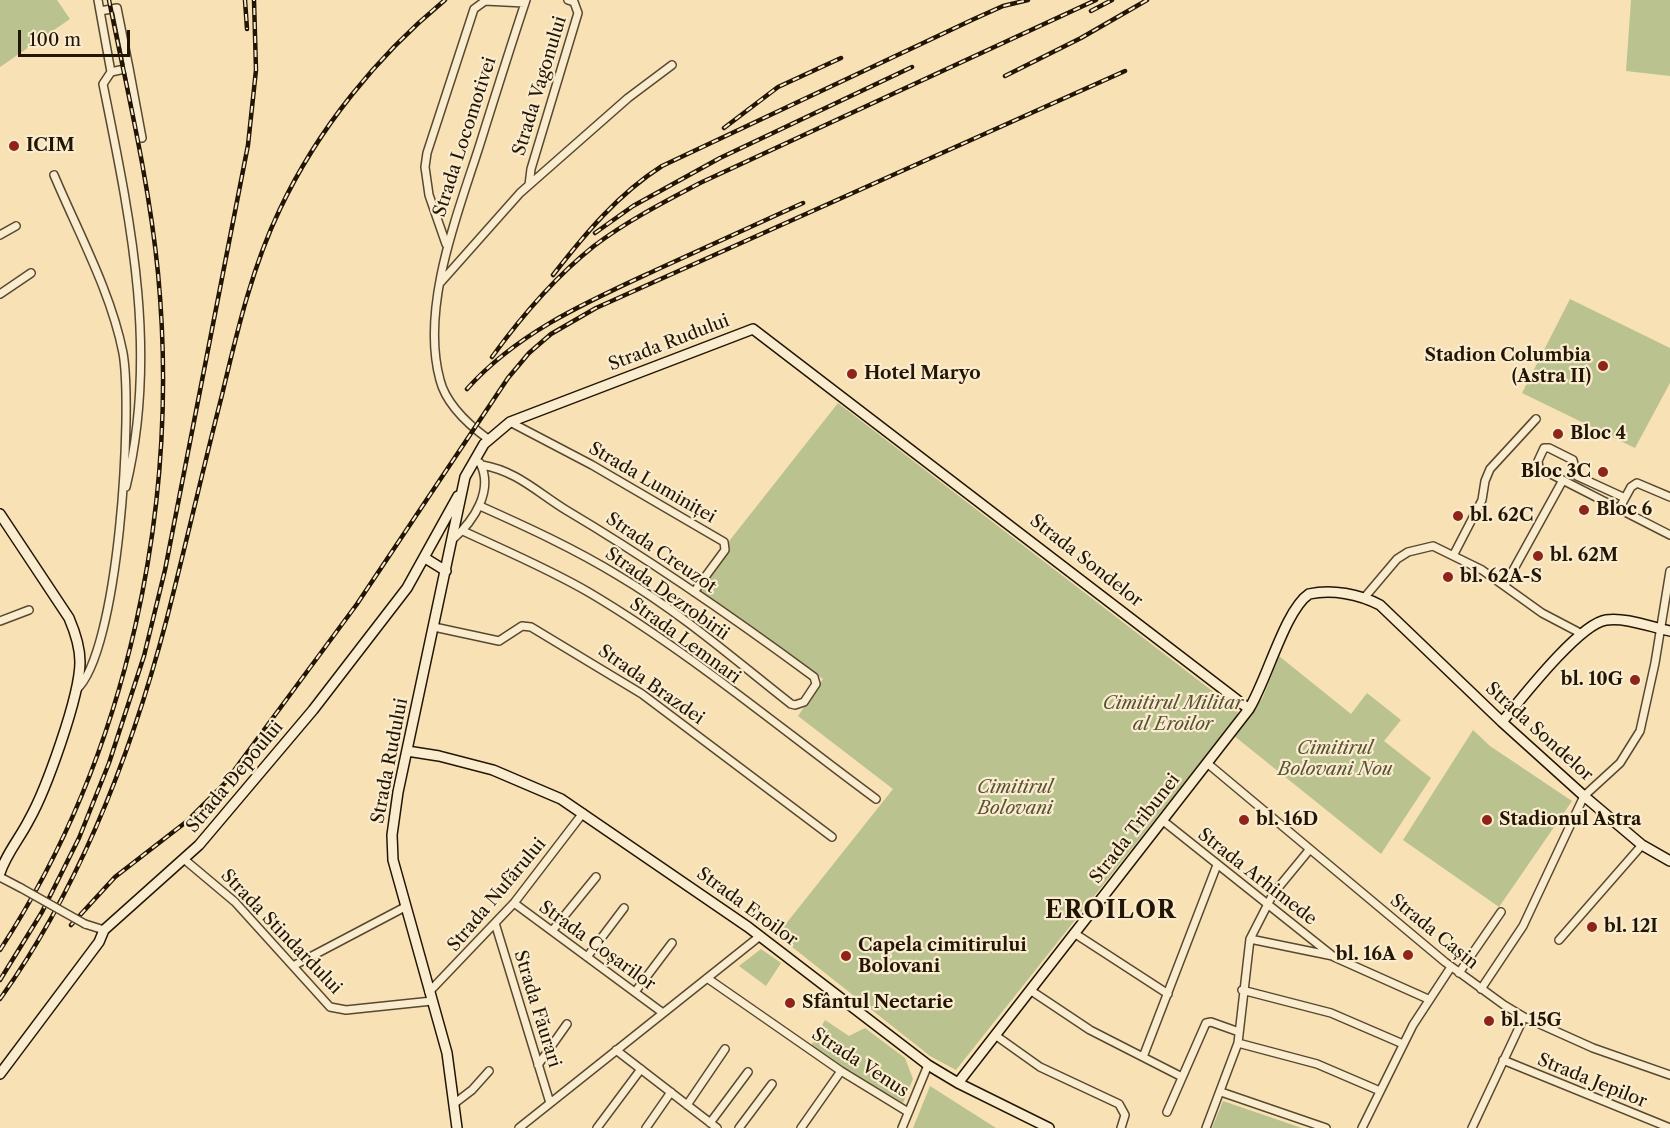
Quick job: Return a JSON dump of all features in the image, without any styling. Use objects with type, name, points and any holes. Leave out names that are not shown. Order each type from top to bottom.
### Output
[{"type":"street","points":[[98,0],[110,73],[103,84],[128,207],[141,315],[142,377],[135,451],[120,510]]},
{"type":"street","name":"Strada Vagonului","points":[[529,185],[531,169],[578,12],[574,2],[568,0]]},
{"type":"street","points":[[446,245],[427,181],[425,167],[430,139],[476,5],[490,1],[526,1]]},
{"type":"street","name":"Strada Locomotivei","points":[[488,439],[451,403],[439,379],[436,338],[440,283],[446,245],[526,1]]},
{"type":"street","points":[[100,11],[117,8],[142,138]]},
{"type":"street","name":"Strada Vagonului","points":[[440,283],[485,229],[529,185],[628,98],[672,65]]},
{"type":"street","points":[[110,73],[129,68]]},
{"type":"street","points":[[54,175],[112,311],[123,352],[128,397],[120,510],[112,578],[98,654],[91,672],[75,691]]},
{"type":"street","points":[[0,235],[16,226]]},
{"type":"street","points":[[0,294],[31,273]]},
{"type":"street","name":"Strada Rudului","points":[[457,1128],[447,1053],[394,869],[392,844],[394,813],[465,477],[479,461],[488,439],[510,422],[753,329]]},
{"type":"street","name":"Strada Sondelor","points":[[753,329],[1249,709],[1263,684],[1301,599],[1317,592],[1364,598],[1380,605],[1401,623],[1502,722],[1584,796],[1642,845],[1670,861]]},
{"type":"street","points":[[1454,554],[1482,500],[1485,481],[1490,469],[1536,419]]},
{"type":"street","name":"Strada Luminiței","points":[[510,422],[592,465],[724,542],[725,550],[694,592]]},
{"type":"street","points":[[1625,498],[1577,476],[1573,460],[1549,448],[1544,448],[1538,461],[1539,468],[1670,535]]},
{"type":"street","points":[[453,539],[463,531],[480,506],[484,487],[479,461]]},
{"type":"street","name":"Strada Creuzot","points":[[479,461],[532,484],[555,503],[631,548],[816,680]]},
{"type":"street","points":[[1505,585],[1565,482],[1574,471]]},
{"type":"street","name":"Strada Depoului","points":[[0,1074],[99,942],[104,930],[185,860],[239,801],[321,701],[383,621],[425,558],[465,477]]},
{"type":"street","points":[[1619,509],[1630,487],[1637,483],[1670,497]]},
{"type":"street","name":"Strada Dezrobirii","points":[[480,506],[539,533],[620,576],[688,624],[791,704],[804,702],[816,684],[816,680]]},
{"type":"street","points":[[0,514],[69,618],[76,636],[80,661],[75,691],[37,806],[0,873]]},
{"type":"street","name":"Strada Lemnari","points":[[463,531],[554,573],[607,603],[668,645],[876,799]]},
{"type":"street","points":[[1364,598],[1397,559],[1408,552],[1433,546],[1454,554],[1505,585],[1542,613],[1582,634]]},
{"type":"street","points":[[425,558],[446,572]]},
{"type":"street","points":[[1481,989],[1523,926],[1584,796],[1620,763],[1640,731],[1665,630],[1670,571]]},
{"type":"street","points":[[0,621],[29,610]]},
{"type":"street","points":[[1502,722],[1582,634],[1606,620],[1665,630]]},
{"type":"street","name":"Strada Brazdei","points":[[435,627],[502,641],[522,626],[531,627],[642,694],[832,837]]},
{"type":"street","name":"Strada Tribunei","points":[[958,1083],[1249,709]]},
{"type":"street","name":"Strada Eroilor","points":[[407,751],[439,756],[511,776],[541,789],[583,813],[760,936],[928,1065],[958,1083],[1050,1128]]},
{"type":"street","name":"Strada Cașin","points":[[1207,763],[1451,967],[1481,989],[1524,1017],[1604,1053],[1670,1075]]},
{"type":"street","name":"Strada Nufărului","points":[[431,997],[514,903],[583,813]]},
{"type":"street","name":"Strada Arhimede","points":[[1162,820],[1334,957]]},
{"type":"street","points":[[1559,940],[1642,845]]},
{"type":"street","points":[[1206,1128],[1238,1043],[1242,990],[1250,939],[1266,905],[1310,849]]},
{"type":"street","name":"Strada Stindardului","points":[[185,860],[235,902],[322,1000],[337,1009],[431,997]]},
{"type":"street","points":[[1143,1057],[1217,865]]},
{"type":"street","points":[[0,877],[85,924],[104,930]]},
{"type":"street","points":[[552,931],[596,877]]},
{"type":"street","name":"Strada Coșarilor","points":[[514,903],[663,1013]]},
{"type":"street","points":[[293,966],[405,907]]},
{"type":"street","points":[[587,957],[624,908]]},
{"type":"street","points":[[1459,973],[1501,912]]},
{"type":"street","name":"Strada Făurari","points":[[495,923],[550,1103]]},
{"type":"street","points":[[1074,933],[1168,994]]},
{"type":"street","points":[[524,1126],[760,936]]},
{"type":"street","name":"Strada Arhimede","points":[[1250,939],[1334,957],[1428,999]]},
{"type":"street","points":[[635,992],[672,943]]},
{"type":"street","points":[[1362,1128],[1403,1044],[1428,999],[1451,967]]},
{"type":"street","name":"Strada Venus","points":[[707,978],[841,1071],[908,1112]]},
{"type":"street","points":[[1030,990],[1090,1030],[1182,1077]]},
{"type":"street","points":[[1242,990],[1331,1013],[1403,1044]]},
{"type":"street","points":[[1472,1128],[1524,1017]]},
{"type":"street","points":[[1167,1112],[1206,1023],[1211,1022],[1239,1032]]},
{"type":"street","points":[[538,1065],[567,1024]]},
{"type":"street","points":[[995,1035],[1040,1067],[1119,1104],[1125,1115],[1121,1128]]},
{"type":"street","points":[[1238,1043],[1309,1061],[1380,1091]]},
{"type":"street","points":[[687,1105],[725,1049]]},
{"type":"street","points":[[616,1050],[713,1126],[748,1072]]},
{"type":"street","name":"Strada Jepilor","points":[[1503,1060],[1670,1128]]},
{"type":"street","points":[[902,1128],[928,1065]]},
{"type":"street","points":[[597,1128],[641,1069]]},
{"type":"street","points":[[455,1103],[472,1090],[489,1071]]},
{"type":"street","points":[[801,1128],[841,1071]]},
{"type":"street","points":[[739,1128],[772,1084]]},
{"type":"street","points":[[646,1128],[671,1092]]},
{"type":"street","points":[[1221,1092],[1326,1128]]},
{"type":"green space","points":[[0,0],[57,0],[70,19],[0,67]]},
{"type":"green space","points":[[1631,0],[1670,0],[1670,76],[1626,71]]},
{"type":"green space","name":"Stadion Columbia (Astra II)","points":[[1570,299],[1670,348],[1670,383],[1635,448],[1522,393]]},
{"type":"green space","name":"Cimitirul Bolovani","points":[[838,403],[1237,710],[1238,715],[956,1070],[930,1056],[777,935],[893,789],[798,716],[823,679],[698,591],[730,540]]},
{"type":"green space","name":"Cimitirul Bolovani Nou","points":[[1279,656],[1351,714],[1367,693],[1401,720],[1384,741],[1431,778],[1381,854],[1233,735],[1263,697]]},
{"type":"green space","name":"Stadionul Astra","points":[[1473,730],[1490,746],[1572,801],[1499,907],[1403,840]]},
{"type":"green space","points":[[761,949],[781,963],[766,986],[739,966]]},
{"type":"green space","points":[[825,1020],[849,1036],[865,1028],[905,1058],[913,1079],[903,1103],[810,1048]]},
{"type":"green space","points":[[930,1086],[996,1128],[913,1128]]},
{"type":"green space","points":[[1223,1101],[1302,1128],[1212,1128]]},
{"type":"railway","points":[[0,950],[45,874],[82,794],[112,710],[136,625],[152,537],[161,449],[163,361],[158,273],[143,170],[109,0]]},
{"type":"railway","points":[[245,0],[247,29]]},
{"type":"railway","points":[[0,980],[42,912],[79,838],[109,763],[144,656],[165,570],[248,145],[256,70],[254,0]]},
{"type":"railway","points":[[0,999],[29,956],[79,864],[101,816],[138,718],[174,590],[240,324],[253,277],[270,231],[295,179],[331,122],[396,45],[445,0]]},
{"type":"railway","points":[[553,275],[590,230],[617,202],[662,166],[974,19],[1003,6],[1028,0]]},
{"type":"railway","points":[[492,357],[552,284],[594,246],[633,220],[700,183],[1096,0]]},
{"type":"railway","points":[[1091,11],[1112,0]]},
{"type":"railway","points":[[1005,76],[1081,38],[1147,0]]},
{"type":"railway","points":[[724,128],[778,87],[841,58]]},
{"type":"railway","points":[[595,233],[633,206],[720,158],[912,67]]},
{"type":"railway","points":[[71,925],[115,877],[186,822],[224,784],[357,604],[508,378],[529,353],[551,334],[596,308],[1125,71]]},
{"type":"railway","points":[[467,389],[508,351],[555,320],[630,282],[803,203]]},
{"type":"place","name":"ICIM","points":[[14,146]]},
{"type":"place","name":"Stadion Columbia (Astra II)","points":[[1603,366]]},
{"type":"place","name":"Hotel Maryo","points":[[852,374]]},
{"type":"place","name":"Bloc 4","points":[[1558,434]]},
{"type":"place","name":"Bloc 3C","points":[[1603,472]]},
{"type":"place","name":"Bloc 6","points":[[1584,510]]},
{"type":"place","name":"bl. 62C","points":[[1458,516]]},
{"type":"place","name":"bl. 62M","points":[[1538,556]]},
{"type":"place","name":"bl. 62A-S","points":[[1448,577]]},
{"type":"place","name":"bl. 10G","points":[[1635,680]]},
{"type":"place","name":"bl. 16D","points":[[1244,820]]},
{"type":"place","name":"Stadionul Astra","points":[[1487,820]]},
{"type":"place","name":"bl. 12I","points":[[1592,927]]},
{"type":"place","name":"bl. 16A","points":[[1408,955]]},
{"type":"place","name":"Capela cimitirului Bolovani","points":[[846,956]]},
{"type":"place","name":"Sfântul Nectarie","points":[[790,1003]]},
{"type":"place","name":"bl. 15G","points":[[1489,1021]]},
{"type":"district","name":"EROILOR","points":[[1111,911]]},
{"type":"park label","name":"Cimitirul Militar al Eroilor","points":[[1173,714]]}]
